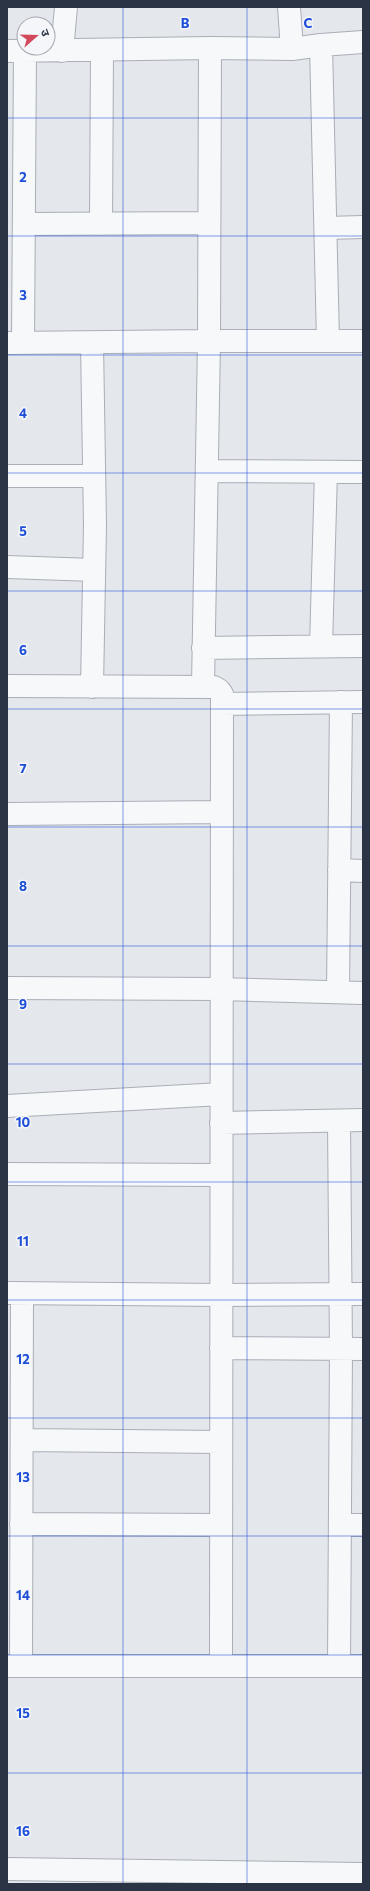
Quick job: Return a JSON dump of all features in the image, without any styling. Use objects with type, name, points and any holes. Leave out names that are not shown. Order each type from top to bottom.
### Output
[{"type":"street","points":[[62,51],[66,7]]},
{"type":"street","points":[[289,7],[292,49]]},
{"type":"street","points":[[56,51],[210,48],[292,49],[363,42]]},
{"type":"street","points":[[321,45],[328,341]]},
{"type":"street","points":[[203,687],[209,341],[210,48]]},
{"type":"street","points":[[101,224],[102,50]]},
{"type":"street","points":[[16,56],[24,224],[15,343],[363,341]]},
{"type":"street","points":[[24,224],[209,223]]},
{"type":"street","points":[[326,228],[363,226]]},
{"type":"street","points":[[92,343],[94,476],[92,687]]},
{"type":"street","points":[[206,471],[363,472]]},
{"type":"street","points":[[321,646],[326,472]]},
{"type":"street","points":[[7,476],[94,476]]},
{"type":"street","points":[[7,567],[94,570]]},
{"type":"street","points":[[204,648],[363,646]]},
{"type":"street","points":[[7,686],[214,687],[222,694],[221,1666]]},
{"type":"street","points":[[338,992],[341,702]]},
{"type":"street","points":[[222,704],[363,702]]},
{"type":"street","points":[[7,814],[222,812]]},
{"type":"street","points":[[339,870],[363,870]]},
{"type":"street","points":[[7,988],[221,988],[363,993]]},
{"type":"street","points":[[7,1106],[221,1094]]},
{"type":"street","points":[[221,1123],[363,1120]]},
{"type":"street","points":[[339,1121],[341,1294],[339,1666]]},
{"type":"street","points":[[7,1174],[221,1175]]},
{"type":"street","points":[[363,1294],[221,1295],[15,1293],[22,1440],[21,1524],[14,1666],[363,1666]]},
{"type":"street","points":[[221,1348],[363,1349]]},
{"type":"street","points":[[22,1440],[221,1442]]},
{"type":"street","points":[[21,1524],[221,1525]]},
{"type":"street","points":[[340,1525],[363,1525]]},
{"type":"street","points":[[7,1869],[157,1878],[363,1874]]}]
